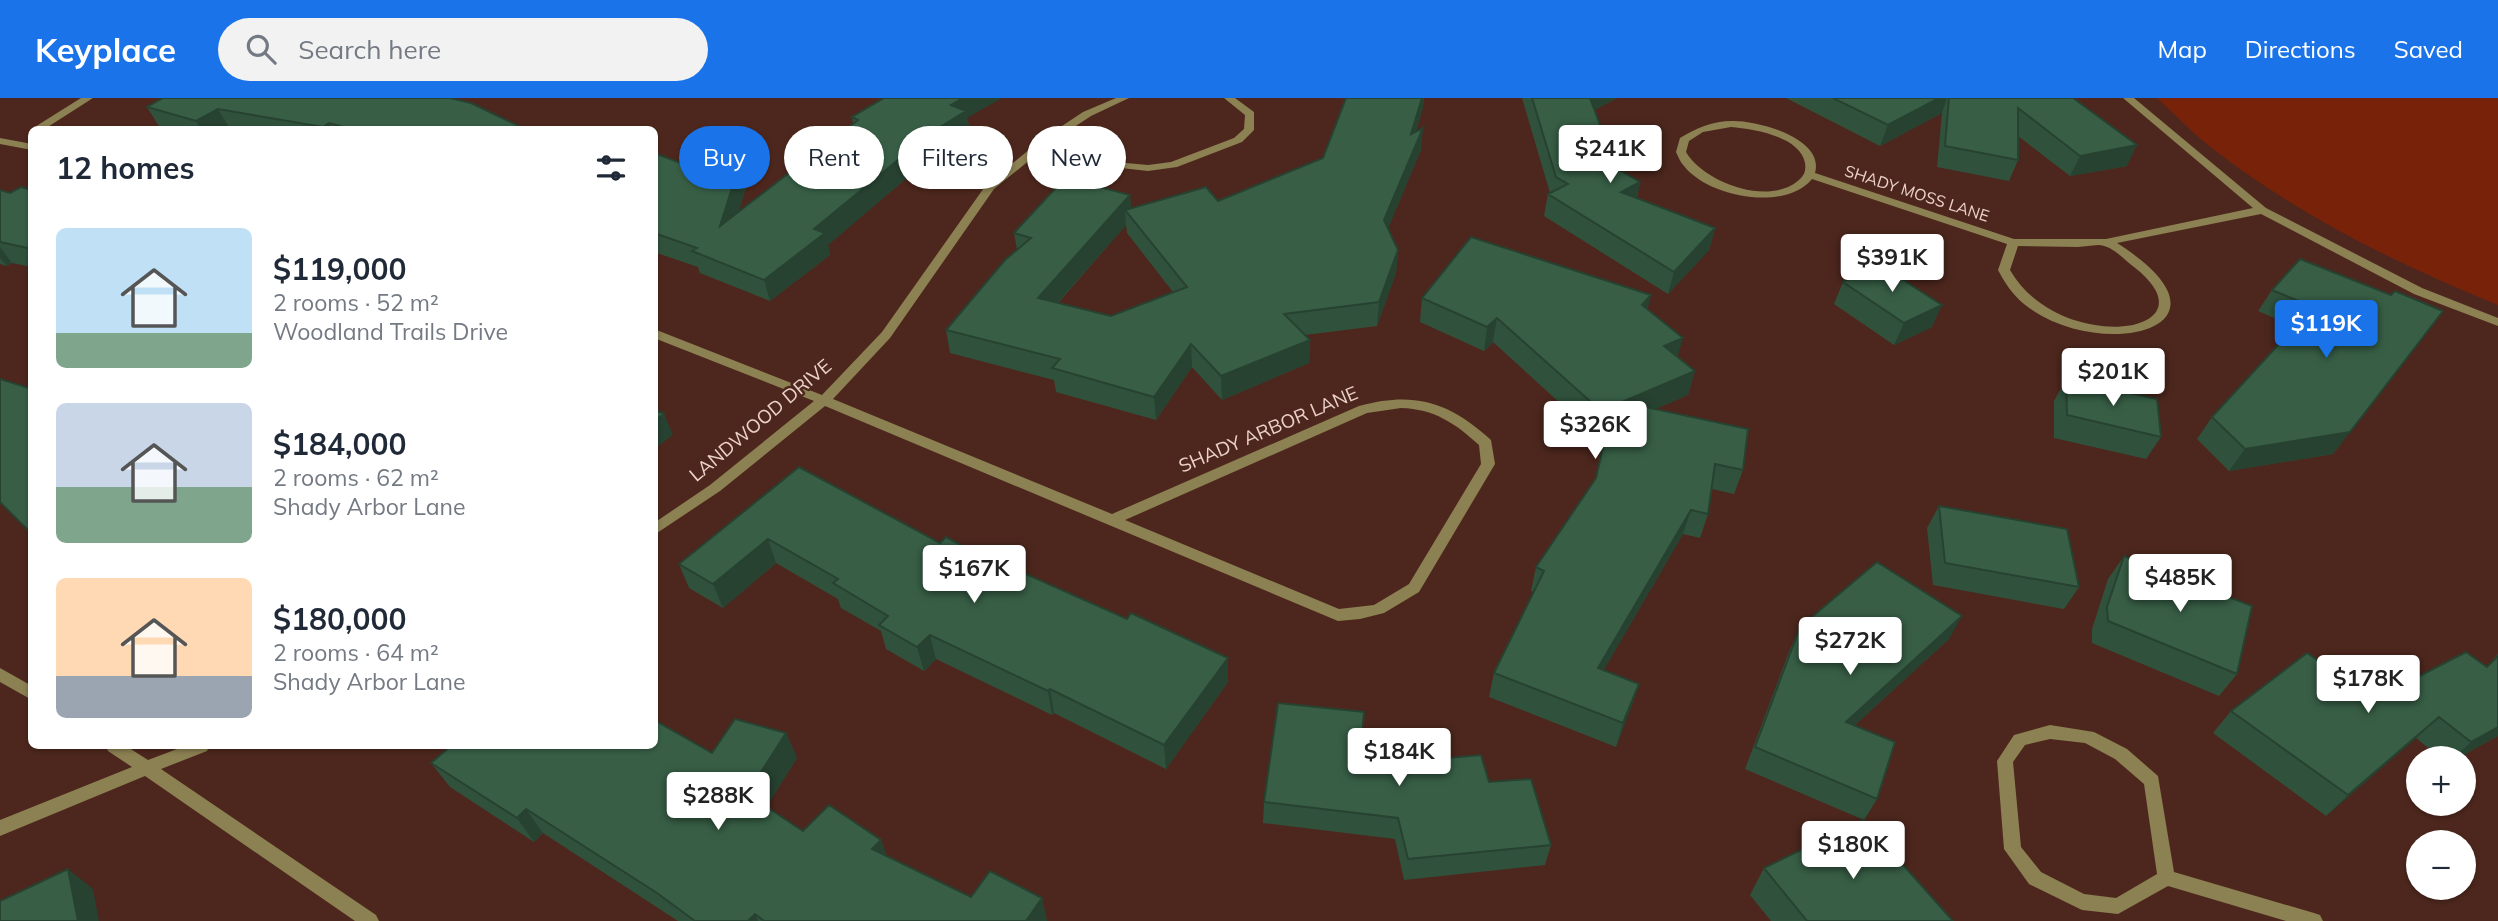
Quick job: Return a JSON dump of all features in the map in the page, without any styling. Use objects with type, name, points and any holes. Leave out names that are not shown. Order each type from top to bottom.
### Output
[{"type":"street","points":[[41,126],[88,98]]},
{"type":"street","name":"LANDWOOD DRIVE","points":[[1069,126],[1087,114],[1124,98]]},
{"type":"street","points":[[1126,166],[1148,168],[1173,165],[1238,140],[1249,131],[1250,114],[1229,98]]},
{"type":"street","points":[[2128,98],[2262,210],[2418,291],[2498,322]]},
{"type":"street","points":[[1731,124],[1753,127],[1792,141],[1805,152],[1812,163],[1811,175],[1804,184],[1790,191],[1749,194],[1708,182],[1683,161],[1680,150],[1684,140],[1695,131],[1731,124]]},
{"type":"street","points":[[12,143],[28,134]]},
{"type":"street","points":[[0,141],[28,146]]},
{"type":"street","name":"LANDWOOD DRIVE","points":[[658,527],[715,488],[825,399],[886,335],[990,187],[1027,157]]},
{"type":"street","name":"SHADY MOSS LANE","points":[[1811,175],[2013,242],[2107,242],[2262,210]]},
{"type":"street","points":[[2013,242],[2004,270],[2009,284],[2034,307],[2071,324],[2099,330],[2125,330],[2147,326],[2161,317],[2167,304],[2163,289],[2150,274],[2107,242]]},
{"type":"street","name":"SHADY ARBOR LANE","points":[[658,335],[825,399],[1111,520],[1338,615],[1364,615],[1396,602],[1414,589],[1488,464],[1486,443],[1454,416],[1430,405],[1400,401],[1351,414],[1111,520]]},
{"type":"street","points":[[0,674],[28,692]]},
{"type":"street","points":[[2166,878],[2152,781],[2121,754],[2088,737],[2050,732],[2020,740],[2005,761],[2013,849],[2035,878],[2082,902],[2118,906],[2166,878],[2314,921]]},
{"type":"street","points":[[119,749],[370,921]]},
{"type":"street","points":[[0,828],[193,749]]},
{"type":"shaded area","points":[[2157,98],[2498,98],[2498,305],[2388,256],[2283,198],[2209,146]]},
{"type":"building","points":[[163,98],[450,98],[471,103],[519,126],[340,126],[329,123],[317,126],[218,109],[196,121],[147,107]]},
{"type":"building","points":[[884,98],[963,98],[951,105],[966,111],[942,126],[898,126],[898,160],[884,171],[884,126],[850,126],[858,120],[852,117]]},
{"type":"building","points":[[1346,98],[1422,98],[1411,134],[1423,128],[1384,220],[1398,250],[1379,302],[1284,314],[1310,340],[1221,376],[1191,344],[1154,397],[1052,368],[1060,359],[946,330],[1005,260],[1031,238],[1014,233],[1055,189],[1107,189],[1130,195],[1038,298],[1111,316],[1187,287],[1125,210],[1206,187],[1218,201],[1323,158]]},
{"type":"building","points":[[1532,98],[1590,98],[1616,168],[1640,182],[1621,192],[1715,228],[1674,272],[1548,194],[1568,184],[1556,177]]},
{"type":"building","points":[[1833,98],[1939,98],[1888,125]]},
{"type":"building","points":[[1949,98],[2073,98],[2137,145],[2080,156],[2018,108],[2018,160],[1945,146]]},
{"type":"building","points":[[658,154],[679,162],[679,189],[732,189],[720,226],[784,177],[784,189],[863,189],[814,229],[825,233],[764,280],[692,251],[697,248],[658,234]]},
{"type":"building","points":[[21,187],[28,189],[28,248],[0,242],[0,190],[10,193]]},
{"type":"building","points":[[1471,237],[1651,295],[1642,305],[1683,338],[1664,346],[1695,371],[1622,402],[1748,429],[1743,470],[1715,464],[1708,514],[1691,510],[1598,668],[1639,684],[1623,723],[1494,673],[1544,571],[1536,567],[1596,478],[1612,406],[1601,411],[1497,318],[1487,327],[1422,298]]},
{"type":"building","points":[[2300,259],[2391,295],[2395,291],[2443,311],[2350,432],[2245,449],[2212,417],[2313,307],[2272,290]]},
{"type":"building","points":[[1880,265],[1942,305],[1904,323],[1843,282]]},
{"type":"building","points":[[0,379],[28,388],[28,530],[0,502]]},
{"type":"building","points":[[2066,379],[2157,399],[2161,437],[2067,415]]},
{"type":"building","points":[[799,467],[940,543],[946,537],[1008,570],[1010,567],[1127,619],[1131,613],[1228,658],[1164,745],[1050,689],[1048,691],[930,635],[917,647],[879,625],[888,616],[833,583],[838,579],[768,539],[713,584],[679,564]]},
{"type":"building","points":[[1939,506],[2067,529],[2079,587],[1945,563]]},
{"type":"building","points":[[2124,556],[2252,606],[2237,674],[2108,621],[2107,607]]},
{"type":"building","points":[[1877,562],[1962,616],[1846,722],[1895,742],[1877,799],[1755,747],[1800,627]]},
{"type":"building","points":[[2466,652],[2487,667],[2498,656],[2498,727],[2471,742],[2439,717],[2348,795],[2231,711],[2307,653],[2375,699]]},
{"type":"building","points":[[1278,703],[1364,712],[1359,766],[1481,755],[1489,782],[1531,779],[1551,845],[1408,859],[1398,818],[1264,802]]},
{"type":"building","points":[[735,719],[786,733],[747,794],[803,831],[829,805],[881,840],[872,849],[971,897],[990,871],[1042,898],[1026,921],[764,921],[755,914],[748,921],[695,921],[657,893],[526,809],[517,818],[431,763],[447,749],[658,749],[658,722],[712,753]]},
{"type":"building","points":[[1863,820],[1953,921],[1807,921],[1764,868]]},
{"type":"building","points":[[68,869],[78,921],[0,921],[0,901]]}]
